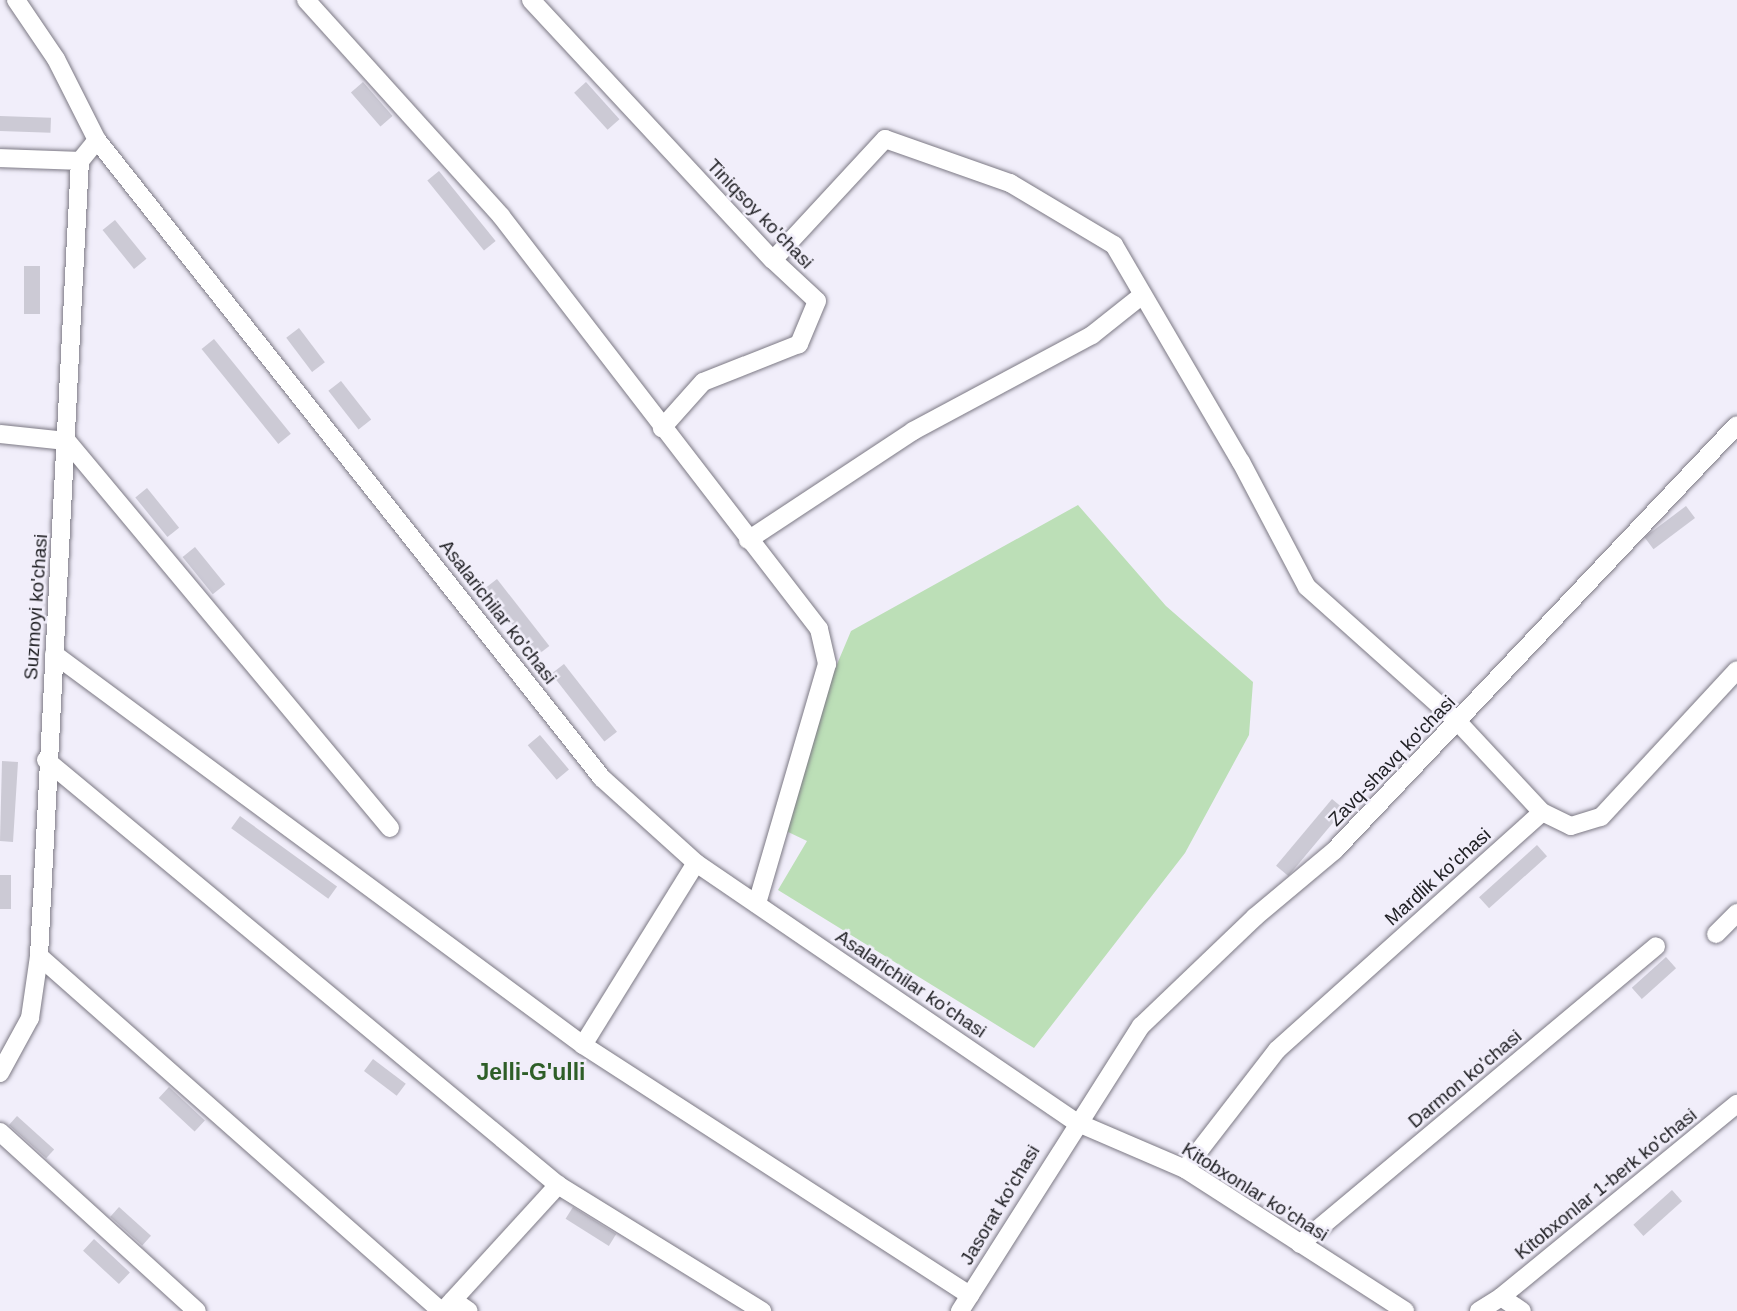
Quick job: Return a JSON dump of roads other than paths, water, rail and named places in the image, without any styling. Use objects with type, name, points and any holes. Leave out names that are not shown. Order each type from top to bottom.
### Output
[{"type":"street","name":"Asalarichilar ko'chasi","points":[[16,0],[56,60],[97,140],[602,778],[696,863],[1076,1122]]},
{"type":"street","points":[[306,0],[501,216],[819,629],[827,664],[757,904]]},
{"type":"street","name":"Tiniqsoy ko'chasi","points":[[531,0],[773,260],[817,301],[799,344],[702,382],[663,428]]},
{"type":"street","points":[[773,260],[885,139],[1010,183],[1114,245],[1141,296],[1241,462],[1307,587],[1458,722],[1542,812],[1571,826],[1601,817],[1737,670]]},
{"type":"street","points":[[0,158],[80,161],[97,140]]},
{"type":"street","name":"Suzmoyi ko'chasi","points":[[0,1073],[30,1018],[39,956],[46,761],[67,441],[80,161]]},
{"type":"street","points":[[748,540],[914,430],[1092,335],[1141,296]]},
{"type":"street","name":"Zavq-shavq ko'chasi","points":[[1076,1122],[1141,1026],[1255,917],[1334,851],[1737,425]]},
{"type":"street","points":[[0,434],[67,441],[390,828]]},
{"type":"street","points":[[54,654],[583,1045],[970,1295]]},
{"type":"street","points":[[46,761],[558,1185],[762,1311]]},
{"type":"street","name":"Mardlik ko'chasi","points":[[1185,1169],[1277,1050],[1542,812]]},
{"type":"street","points":[[583,1045],[696,863]]},
{"type":"street","points":[[1716,934],[1737,913]]},
{"type":"street","name":"Darmon ko'chasi","points":[[1300,1244],[1656,946]]},
{"type":"street","points":[[39,956],[445,1307],[469,1311]]},
{"type":"street","name":"Kitobxonlar 1-berk ko'chasi","points":[[1501,1297],[1737,1104]]},
{"type":"street","name":"Kitobxonlar ko'chasi","points":[[1076,1122],[1185,1169],[1405,1311]]},
{"type":"street","name":"Jasorat ko'chasi","points":[[960,1311],[1076,1122]]},
{"type":"street","points":[[0,1132],[197,1311]]},
{"type":"street","points":[[445,1307],[558,1185]]},
{"type":"street","points":[[1479,1311],[1501,1297],[1522,1311]]},
{"type":"district","name":"Jelli-G'ulli","points":[[531,1072]]}]
